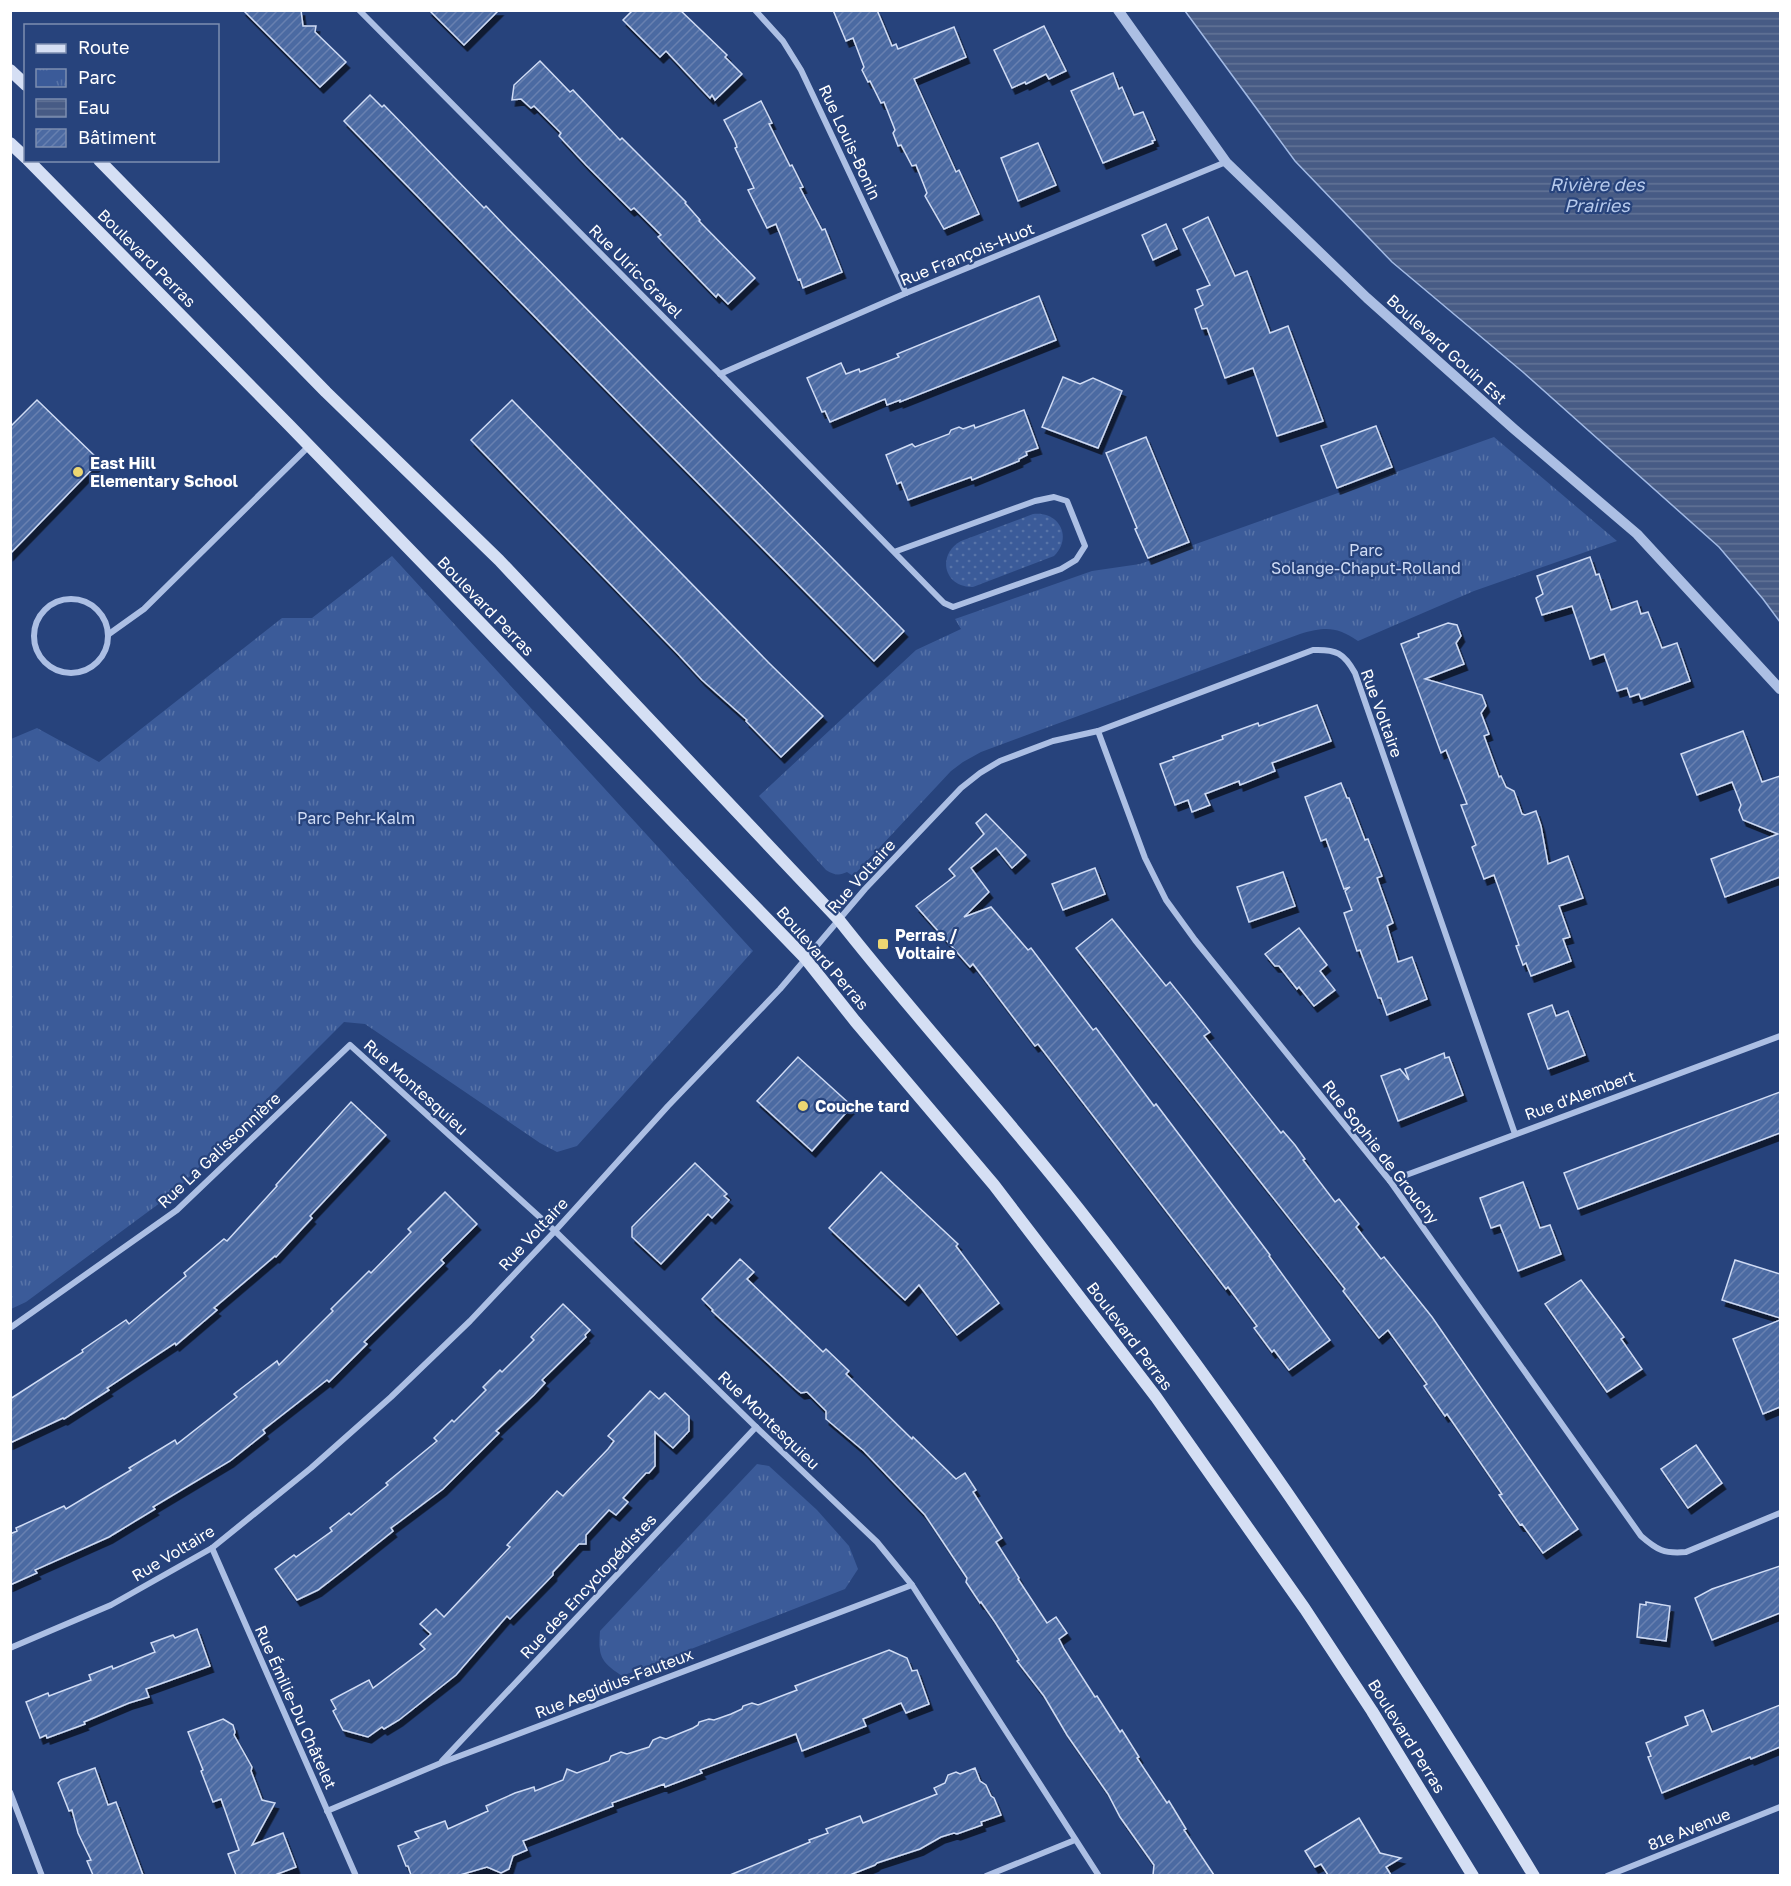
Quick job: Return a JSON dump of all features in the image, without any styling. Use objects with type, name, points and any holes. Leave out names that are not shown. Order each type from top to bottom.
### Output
[{"type":"main road","points":[[10,70],[24,84]]},
{"type":"main road","name":"Boulevard Perras","points":[[10,143],[24,156]]},
{"type":"main road","name":"Boulevard Perras","points":[[30,162],[290,426],[805,958],[855,1021],[994,1185],[1156,1397],[1285,1581],[1372,1711],[1473,1875]]},
{"type":"main road","name":"Boulevard Perras","points":[[101,162],[326,392],[499,560],[839,920],[1079,1209],[1273,1470],[1345,1575],[1534,1875]]},
{"type":"street","name":"Rue Ulric-Gravel","points":[[359,10],[944,603],[953,608],[1061,569],[1076,560],[1085,546],[1067,501],[1054,497],[1035,501],[894,552]]},
{"type":"street","name":"Rue Louis-Bonin","points":[[755,10],[783,41],[801,70],[906,293]]},
{"type":"street","name":"Boulevard Gouin Est","points":[[1118,10],[1226,162],[1367,298],[1637,534],[1780,689]]},
{"type":"street","name":"Rue François-Huot","points":[[720,374],[906,293],[1226,162]]},
{"type":"street","points":[[109,634],[100,611],[89,603],[77,599],[65,599],[53,603],[43,612],[36,622],[34,634],[35,646],[40,657],[59,672],[71,674],[83,672],[94,666],[108,646],[109,634],[144,609],[308,447]]},
{"type":"street","name":"Rue Voltaire","points":[[10,1648],[111,1605],[212,1548],[311,1468],[391,1397],[470,1321],[555,1231],[668,1106],[780,989],[866,889],[961,788],[980,773],[1000,760],[1053,741],[1098,731],[1313,650],[1326,649],[1339,653],[1349,661],[1355,674],[1515,1134]]},
{"type":"street","name":"Rue Sophie de Grouchy","points":[[1098,731],[1145,858],[1166,900],[1195,940],[1390,1181],[1641,1536],[1655,1548],[1670,1553],[1686,1552],[1780,1513]]},
{"type":"street","name":"Rue d'Alembert","points":[[1390,1181],[1780,1036]]},
{"type":"street","name":"Rue Montesquieu","points":[[350,1045],[555,1231],[877,1542],[912,1585],[1099,1875]]},
{"type":"street","name":"Rue La Galissonnière","points":[[10,1328],[177,1210],[350,1045]]},
{"type":"street","name":"Rue des Encyclopédistes","points":[[441,1763],[756,1427]]},
{"type":"street","name":"Rue Émilie-Du Châtelet","points":[[212,1548],[356,1875]]},
{"type":"street","name":"Rue Aegidius-Fauteux","points":[[327,1811],[441,1763],[912,1585]]},
{"type":"street","points":[[10,1791],[42,1875]]},
{"type":"street","name":"81e Avenue","points":[[1607,1875],[1780,1807]]},
{"type":"street","points":[[986,1875],[1075,1840]]},
{"type":"green space","name":"Parc Solange-Chaput-Rolland","points":[[1494,437],[1617,541],[1474,591],[1358,641],[1337,630],[1330,629],[1300,634],[981,752],[951,771],[853,876],[847,872],[836,874],[826,870],[759,796],[916,650],[961,629],[955,619],[1092,571],[1140,564]]},
{"type":"green space","points":[[1033,514],[1050,517],[1060,527],[1063,534],[1062,541],[1060,549],[1054,556],[973,587],[963,586],[950,577],[946,562],[953,547],[961,541]]},
{"type":"green space","name":"Parc Pehr-Kalm","points":[[392,556],[753,951],[577,1146],[557,1152],[540,1143],[365,1024],[344,1022],[172,1194],[26,1302],[11,1309],[11,739],[37,728],[99,762],[282,618],[312,618]]},
{"type":"green space","points":[[757,1464],[769,1466],[817,1510],[849,1546],[858,1569],[845,1589],[622,1676],[609,1667],[602,1658],[600,1631]]},
{"type":"water","name":"Rivière des Prairies","points":[[1185,11],[1780,11],[1780,622],[1719,547],[1524,373],[1392,262],[1295,161]]},
{"type":"building","points":[[243,10],[301,10],[303,26],[316,26],[315,32],[346,62],[320,87]]},
{"type":"building","points":[[429,10],[499,10],[464,45]]},
{"type":"building","points":[[633,10],[680,10],[727,55],[725,57],[742,74],[715,100],[712,95],[710,98],[666,51],[660,57],[623,20]]},
{"type":"building","points":[[833,10],[877,10],[892,46],[896,44],[898,49],[954,27],[966,57],[914,79],[956,172],[959,170],[979,214],[944,229],[925,196],[927,193],[916,165],[912,166],[901,145],[898,146],[893,133],[895,130],[884,102],[881,103],[862,70],[864,67],[853,38],[846,41]]},
{"type":"building","points":[[1044,26],[1066,71],[1049,79],[1046,74],[1012,88],[994,50]]},
{"type":"building","points":[[540,61],[570,92],[573,90],[620,140],[622,138],[686,202],[699,221],[755,278],[728,304],[718,294],[716,297],[658,237],[661,235],[634,208],[631,210],[586,165],[559,136],[561,133],[534,106],[531,108],[521,99],[512,100],[514,85]]},
{"type":"building","points":[[1113,73],[1134,115],[1143,112],[1155,140],[1152,141],[1153,143],[1103,163],[1071,91]]},
{"type":"building","points":[[370,95],[382,107],[384,105],[484,208],[486,206],[904,631],[874,661],[344,121]]},
{"type":"building","points":[[761,101],[772,123],[769,124],[803,187],[800,188],[822,230],[825,229],[842,272],[803,288],[776,224],[767,228],[748,190],[754,188],[724,120]]},
{"type":"building","points":[[1038,143],[1056,185],[1018,201],[1001,158]]},
{"type":"building","points":[[1208,217],[1235,276],[1247,271],[1270,333],[1288,326],[1323,421],[1277,436],[1253,368],[1225,378],[1207,328],[1202,329],[1195,309],[1203,305],[1197,290],[1210,285],[1183,229]]},
{"type":"building","points":[[1166,224],[1177,249],[1153,260],[1142,235]]},
{"type":"building","points":[[1039,296],[1056,340],[900,402],[900,400],[887,405],[885,399],[830,422],[825,411],[822,412],[807,378],[841,363],[846,374],[859,369],[860,372],[899,357],[897,354]]},
{"type":"building","points":[[1063,377],[1080,384],[1093,378],[1122,391],[1098,448],[1042,427]]},
{"type":"building","points":[[37,400],[100,461],[10,554],[10,427]]},
{"type":"building","points":[[512,400],[823,716],[781,757],[747,720],[702,680],[471,440]]},
{"type":"building","points":[[1024,410],[1038,448],[1026,452],[1027,455],[1019,461],[972,480],[971,477],[908,500],[901,482],[897,484],[886,455],[912,444],[915,447],[949,434],[951,430],[959,427],[963,429],[974,425],[975,428]]},
{"type":"building","points":[[1376,426],[1392,467],[1337,488],[1321,446]]},
{"type":"building","points":[[1146,437],[1189,542],[1148,558],[1106,453]]},
{"type":"building","points":[[1590,557],[1596,575],[1599,574],[1611,610],[1637,601],[1641,614],[1648,612],[1662,648],[1677,643],[1690,681],[1641,699],[1639,694],[1630,697],[1627,688],[1617,691],[1604,654],[1590,659],[1572,606],[1542,615],[1536,598],[1543,594],[1537,576]]},
{"type":"building","points":[[1448,623],[1457,625],[1461,636],[1456,643],[1464,664],[1425,679],[1482,695],[1486,706],[1481,713],[1489,734],[1484,736],[1499,777],[1501,776],[1506,787],[1514,791],[1522,814],[1536,811],[1548,864],[1568,856],[1583,898],[1559,906],[1570,937],[1563,939],[1571,961],[1531,976],[1526,963],[1523,965],[1516,946],[1519,945],[1494,875],[1484,879],[1472,847],[1476,845],[1461,805],[1467,804],[1446,750],[1441,753],[1401,644],[1419,637],[1418,634]]},
{"type":"building","points":[[1317,705],[1331,741],[1272,763],[1275,771],[1240,785],[1239,781],[1205,794],[1210,805],[1192,812],[1188,800],[1175,805],[1160,764],[1223,739],[1222,736],[1258,723],[1259,726]]},
{"type":"building","points":[[1743,731],[1762,782],[1780,776],[1780,877],[1725,897],[1711,859],[1778,834],[1743,820],[1739,810],[1741,805],[1732,782],[1697,795],[1681,754]]},
{"type":"building","points":[[1341,783],[1365,840],[1368,839],[1382,876],[1377,878],[1393,923],[1387,926],[1398,962],[1412,957],[1427,999],[1387,1015],[1360,950],[1357,951],[1344,913],[1352,910],[1345,891],[1350,887],[1344,889],[1326,839],[1321,841],[1305,797]]},
{"type":"building","points":[[986,814],[1026,855],[1012,868],[996,848],[971,868],[989,892],[964,917],[991,907],[1028,950],[1031,948],[1093,1030],[1096,1028],[1154,1106],[1156,1104],[1270,1255],[1330,1340],[1289,1370],[1274,1350],[1272,1352],[1254,1328],[1257,1326],[1228,1287],[1226,1289],[1038,1044],[1035,1046],[973,964],[970,967],[916,906],[955,876],[949,869],[984,834],[976,823]]},
{"type":"building","points":[[1095,868],[1105,894],[1063,910],[1052,884]]},
{"type":"building","points":[[1283,872],[1295,906],[1249,922],[1237,887]]},
{"type":"building","points":[[1112,919],[1166,986],[1170,982],[1210,1032],[1204,1036],[1281,1133],[1283,1131],[1295,1145],[1305,1159],[1303,1160],[1335,1202],[1339,1199],[1359,1224],[1356,1227],[1381,1259],[1384,1257],[1432,1317],[1578,1529],[1543,1553],[1499,1495],[1502,1494],[1447,1414],[1445,1416],[1424,1386],[1427,1384],[1388,1330],[1379,1338],[1343,1291],[1345,1289],[1076,948]]},
{"type":"building","points":[[1299,928],[1327,965],[1320,971],[1335,990],[1314,1006],[1299,987],[1297,989],[1279,966],[1275,966],[1265,954]]},
{"type":"building","points":[[1552,1005],[1556,1016],[1568,1011],[1585,1055],[1548,1069],[1528,1014]]},
{"type":"building","points":[[1444,1053],[1445,1058],[1449,1057],[1463,1095],[1398,1121],[1381,1076],[1400,1069],[1409,1080],[1405,1069]]},
{"type":"building","points":[[798,1057],[852,1106],[812,1151],[757,1101]]},
{"type":"building","points":[[1780,1092],[1780,1133],[1578,1209],[1564,1173]]},
{"type":"building","points":[[351,1102],[386,1135],[310,1216],[312,1218],[276,1257],[214,1308],[217,1310],[176,1345],[175,1343],[64,1419],[10,1443],[10,1399],[83,1352],[82,1350],[126,1320],[129,1324],[186,1276],[184,1273],[224,1239],[227,1241]]},
{"type":"building","points":[[695,1163],[727,1194],[724,1196],[729,1200],[712,1218],[708,1214],[661,1264],[632,1237],[632,1227]]},
{"type":"building","points":[[881,1172],[958,1244],[956,1246],[999,1303],[957,1335],[919,1285],[905,1300],[829,1228]]},
{"type":"building","points":[[1523,1182],[1540,1228],[1550,1225],[1561,1254],[1518,1271],[1500,1225],[1491,1228],[1480,1198]]},
{"type":"building","points":[[445,1192],[477,1224],[441,1260],[444,1263],[364,1342],[367,1344],[329,1382],[327,1380],[263,1430],[265,1433],[230,1461],[153,1507],[155,1509],[109,1537],[35,1570],[37,1573],[10,1585],[10,1534],[17,1531],[16,1528],[64,1506],[66,1509],[131,1470],[129,1468],[175,1440],[177,1444],[237,1397],[234,1394],[277,1361],[279,1365],[333,1311],[331,1309],[369,1271],[371,1273],[411,1232],[408,1229]]},
{"type":"building","points":[[740,1259],[754,1272],[747,1279],[823,1352],[826,1349],[849,1371],[846,1374],[912,1439],[913,1437],[956,1479],[965,1473],[976,1490],[973,1492],[1002,1538],[996,1542],[1018,1579],[1047,1623],[1056,1617],[1067,1633],[1059,1639],[1064,1649],[1120,1732],[1122,1730],[1139,1757],[1137,1758],[1167,1803],[1169,1801],[1186,1829],[1184,1830],[1214,1875],[1153,1875],[1154,1865],[1120,1817],[1108,1794],[1067,1735],[1044,1696],[1017,1661],[1019,1660],[966,1582],[967,1578],[925,1515],[864,1451],[826,1419],[826,1411],[807,1392],[801,1393],[796,1389],[702,1299]]},
{"type":"building","points":[[1735,1260],[1780,1274],[1780,1318],[1722,1300]]},
{"type":"building","points":[[1581,1280],[1624,1337],[1621,1339],[1642,1369],[1607,1392],[1545,1304]]},
{"type":"building","points":[[563,1304],[590,1330],[585,1335],[586,1337],[542,1380],[545,1383],[496,1431],[499,1433],[443,1489],[391,1528],[393,1531],[318,1590],[297,1600],[275,1569],[332,1531],[330,1528],[349,1513],[351,1515],[388,1485],[386,1483],[437,1441],[434,1438],[452,1420],[454,1422],[486,1390],[483,1387],[500,1370],[502,1372],[534,1340],[531,1337]]},
{"type":"building","points":[[1780,1320],[1780,1407],[1763,1414],[1733,1339]]},
{"type":"building","points":[[650,1391],[659,1399],[665,1393],[689,1416],[689,1431],[673,1448],[655,1432],[655,1466],[623,1498],[628,1502],[616,1515],[609,1510],[586,1535],[586,1544],[579,1544],[553,1572],[553,1575],[510,1619],[507,1616],[456,1675],[399,1720],[384,1729],[382,1727],[368,1737],[343,1730],[333,1711],[336,1709],[331,1700],[369,1680],[373,1688],[425,1649],[420,1644],[431,1634],[420,1624],[436,1609],[444,1617],[510,1547],[507,1545],[557,1491],[563,1496],[608,1449],[614,1441],[608,1436]]},
{"type":"building","points":[[1696,1445],[1722,1483],[1688,1508],[1661,1469]]},
{"type":"building","points":[[1780,1566],[1780,1613],[1712,1640],[1695,1598],[1712,1589]]},
{"type":"building","points":[[1646,1602],[1670,1606],[1666,1641],[1637,1637],[1640,1604],[1646,1605]]},
{"type":"building","points":[[197,1629],[210,1666],[146,1689],[149,1697],[129,1703],[84,1722],[85,1724],[47,1738],[46,1735],[40,1738],[26,1702],[91,1680],[89,1675],[112,1666],[113,1669],[155,1652],[151,1643],[173,1635],[175,1638]]},
{"type":"building","points":[[889,1650],[907,1658],[912,1671],[917,1670],[929,1704],[906,1713],[901,1703],[863,1719],[866,1726],[802,1751],[796,1734],[700,1770],[702,1773],[665,1787],[664,1784],[612,1803],[613,1806],[523,1841],[527,1850],[513,1856],[509,1869],[501,1873],[487,1867],[460,1875],[411,1875],[406,1866],[398,1846],[419,1838],[415,1832],[445,1821],[448,1829],[488,1811],[486,1806],[515,1793],[534,1787],[535,1791],[563,1780],[567,1769],[577,1773],[609,1761],[611,1756],[621,1752],[627,1754],[649,1747],[653,1740],[660,1737],[666,1739],[693,1728],[699,1722],[731,1714],[752,1703],[758,1705],[797,1690],[795,1686]]},
{"type":"building","points":[[1780,1705],[1780,1747],[1662,1793],[1648,1757],[1651,1756],[1646,1743],[1688,1725],[1685,1717],[1703,1710],[1712,1732]]},
{"type":"building","points":[[223,1719],[233,1725],[234,1735],[252,1767],[251,1771],[262,1800],[275,1803],[252,1845],[283,1833],[296,1867],[275,1875],[236,1875],[228,1854],[239,1850],[221,1799],[213,1802],[188,1732]]},
{"type":"building","points":[[95,1768],[108,1805],[116,1802],[143,1875],[93,1875],[87,1861],[91,1860],[78,1833],[72,1810],[69,1811],[58,1783]]},
{"type":"building","points":[[975,1768],[980,1781],[986,1785],[994,1798],[1001,1815],[981,1822],[982,1825],[941,1837],[920,1849],[877,1863],[850,1875],[730,1875],[810,1842],[809,1840],[828,1833],[826,1829],[860,1816],[863,1823],[937,1794],[934,1788],[945,1783],[948,1775],[956,1772],[960,1774]]},
{"type":"building","points":[[1359,1818],[1380,1853],[1401,1858],[1386,1867],[1391,1875],[1328,1875],[1321,1864],[1315,1867],[1305,1851]]},
{"type":"place","name":"East Hill Elementary School","points":[[78,472]]},
{"type":"place","name":"Perras / Voltaire","points":[[883,944]]},
{"type":"place","name":"Couche tard","points":[[803,1106]]}]
